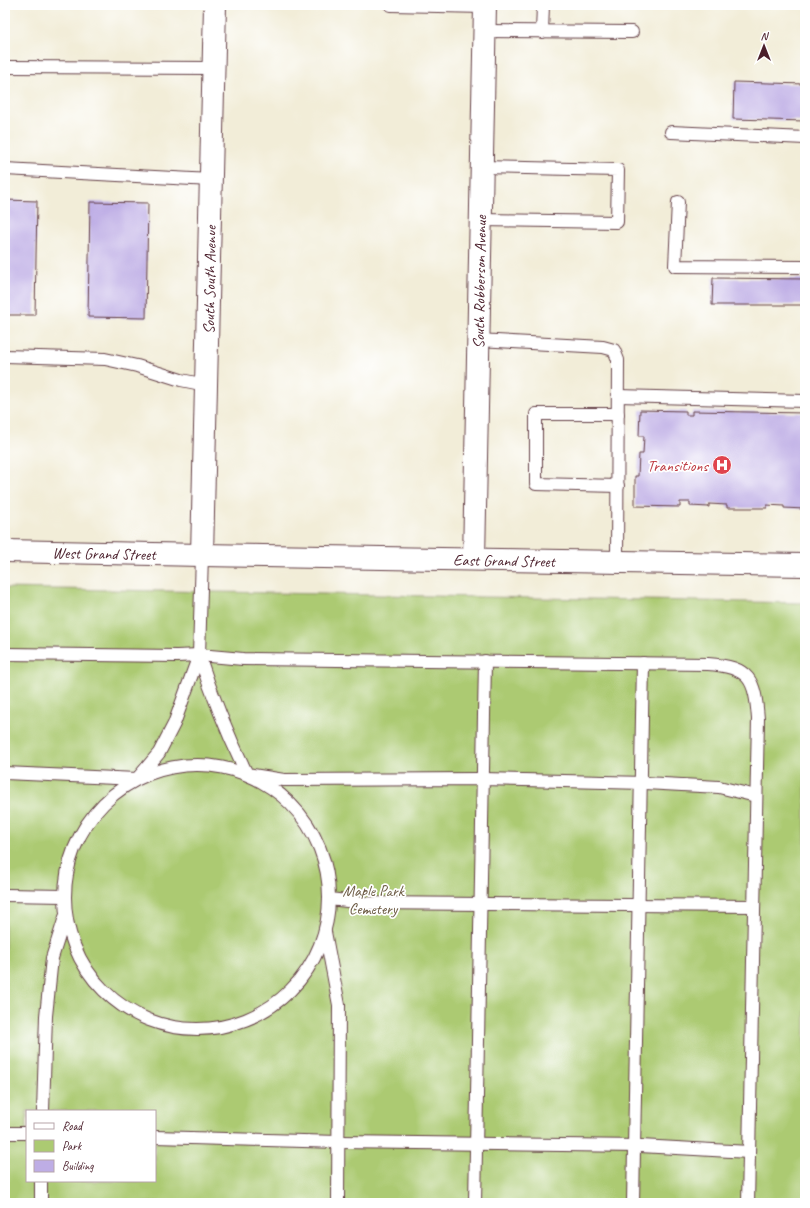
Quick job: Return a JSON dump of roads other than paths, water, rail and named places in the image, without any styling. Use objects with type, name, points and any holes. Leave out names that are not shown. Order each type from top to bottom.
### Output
[{"type":"street","name":"South South Avenue","points":[[202,555],[215,5]]},
{"type":"street","name":"South Robberson Avenue","points":[[474,559],[485,6]]},
{"type":"street","name":"West Grand Street","points":[[5,551],[202,555]]},
{"type":"street","name":"East Grand Street","points":[[202,555],[805,565]]},
{"type":"lane","points":[[390,5],[485,6]]},
{"type":"lane","points":[[542,32],[543,5]]},
{"type":"lane","points":[[484,31],[632,32]]},
{"type":"lane","points":[[5,67],[213,68]]},
{"type":"lane","points":[[671,132],[805,138]]},
{"type":"lane","points":[[480,220],[617,222],[618,170],[482,167]]},
{"type":"lane","points":[[5,169],[211,180]]},
{"type":"lane","points":[[678,202],[675,266],[805,267]]},
{"type":"lane","points":[[478,340],[603,347],[614,350],[618,360],[617,562]]},
{"type":"lane","points":[[5,356],[105,359],[137,366],[181,380],[206,385]]},
{"type":"lane","points":[[618,396],[805,401]]},
{"type":"lane","points":[[618,414],[536,414],[536,484],[618,486]]},
{"type":"lane","points":[[137,779],[159,753],[174,724],[199,655],[202,555]]},
{"type":"lane","points":[[5,654],[199,655],[243,658],[724,665],[735,668],[746,675],[752,684],[756,697],[758,719],[748,1203]]},
{"type":"lane","points":[[199,655],[208,683],[232,743],[247,774],[275,790],[298,811],[316,838],[326,868],[330,899],[325,932],[310,967],[285,995],[254,1016],[217,1028],[179,1028],[143,1018],[111,998],[86,970],[69,935],[65,916],[64,896],[69,860],[84,827],[107,799],[137,779],[163,769],[184,765],[205,765],[247,774],[284,780],[483,779],[641,783],[719,788],[756,796]]},
{"type":"lane","points":[[475,1203],[485,661]]},
{"type":"lane","points":[[633,1203],[643,663]]},
{"type":"lane","points":[[5,773],[137,779]]},
{"type":"lane","points":[[5,895],[64,896]]},
{"type":"lane","points":[[330,899],[365,903],[754,906]]},
{"type":"lane","points":[[43,1110],[46,1016],[52,958],[65,916]]},
{"type":"lane","points":[[325,932],[339,1005],[338,1203]]},
{"type":"lane","points":[[5,1133],[26,1134]]},
{"type":"lane","points":[[156,1137],[339,1142],[634,1146],[749,1152]]},
{"type":"lane","points":[[41,1182],[41,1203]]},
{"type":"place","name":"Transitions","points":[[722,465]]},
{"type":"park label","name":"Maple Park Cemetery","points":[[373,899]]}]
